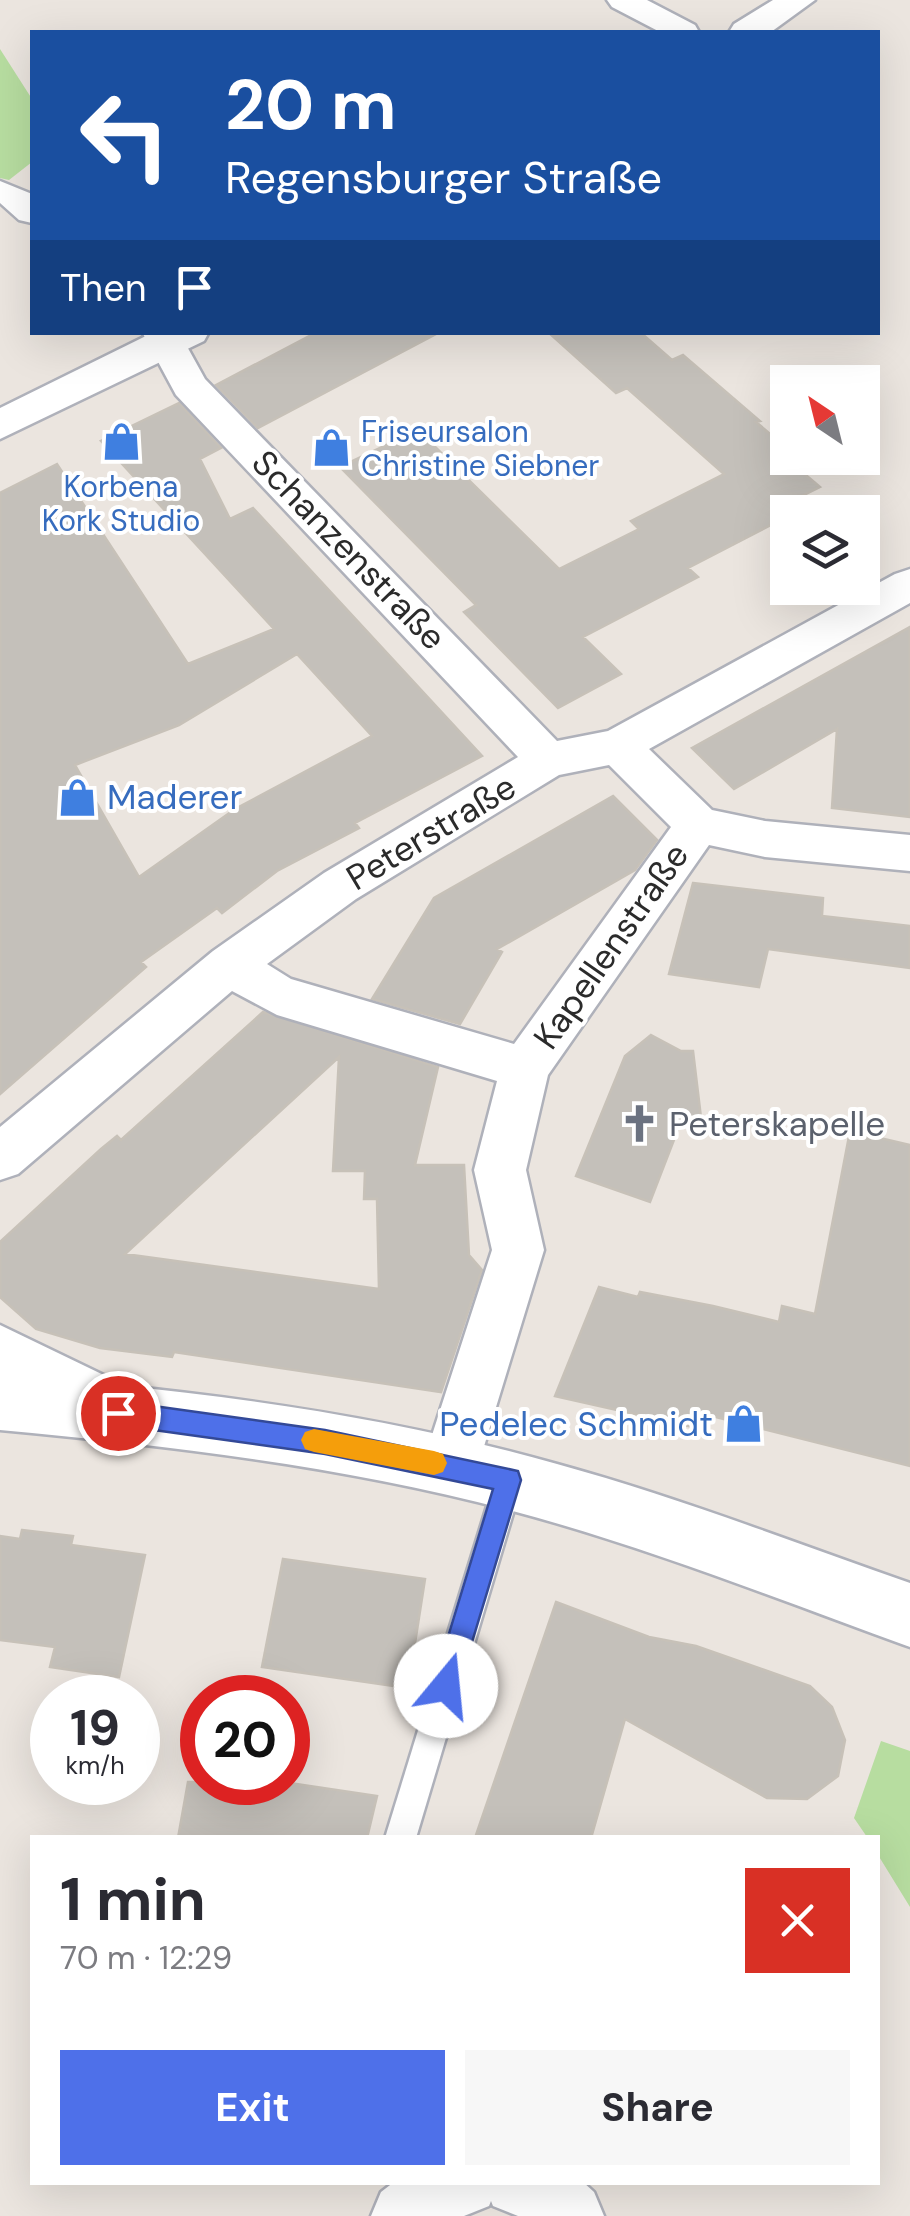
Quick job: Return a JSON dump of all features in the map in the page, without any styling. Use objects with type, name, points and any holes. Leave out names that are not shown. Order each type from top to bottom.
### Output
[{"type":"main road","points":[[750,30],[798,0]]},
{"type":"main road","points":[[0,426],[172,336]]},
{"type":"main road","points":[[0,1352],[118,1413]]},
{"type":"main road","points":[[0,1402],[263,1432],[479,1473],[616,1511],[910,1615]]},
{"type":"street","points":[[624,0],[679,30]]},
{"type":"street","name":"Schanzenstraße","points":[[172,336],[190,386],[548,760]]},
{"type":"street","name":"Peterstraße","points":[[0,1158],[230,965],[340,886],[548,760],[618,746],[910,584]]},
{"type":"street","points":[[618,746],[698,824],[764,839],[910,853]]},
{"type":"street","name":"Kapellenstraße","points":[[479,1473],[467,1403],[518,1250],[500,1170],[524,1068],[698,824]]},
{"type":"street","name":"Kapellenstraße","points":[[230,965],[277,995],[524,1068]]},
{"type":"street","points":[[405,2216],[436,2193],[458,2185]]},
{"type":"street","points":[[524,2185],[542,2192],[570,2216]]},
{"type":"lane","points":[[401,1835],[479,1473]]},
{"type":"green space","points":[[0,49],[30,96],[30,164],[9,180],[0,178]]},
{"type":"green space","points":[[881,1741],[910,1751],[910,1907],[880,1858],[880,1835],[866,1835],[854,1818]]},
{"type":"building","points":[[311,335],[434,335],[258,428],[216,385]]},
{"type":"building","points":[[551,335],[643,335],[672,360],[683,355],[770,434],[770,475],[806,475],[820,487],[804,495],[770,495],[770,525],[688,568],[698,577],[583,637],[621,674],[558,708],[464,612],[476,605],[340,467],[418,430],[559,569],[639,529],[631,521],[724,474],[627,388],[616,393]]},
{"type":"building","points":[[179,403],[221,448],[200,459],[230,519],[253,508],[482,756],[355,823],[359,828],[277,871],[222,913],[217,908],[141,962],[146,967],[0,1094],[0,493],[57,464],[188,664],[274,629],[101,441]],"holes":[[[297,654],[372,736],[235,809],[139,877],[75,765],[179,725]]]},
{"type":"building","points":[[910,627],[910,817],[832,808],[837,729],[734,789],[692,748]]},
{"type":"building","points":[[613,796],[657,840],[635,870],[497,949],[502,952],[460,1024],[372,999],[434,898]]},
{"type":"building","points":[[693,883],[823,898],[822,916],[910,926],[910,968],[768,949],[759,987],[669,974]]},
{"type":"building","points":[[263,1012],[438,1067],[415,1165],[464,1165],[469,1255],[482,1270],[441,1392],[174,1352],[172,1357],[100,1348],[36,1329],[0,1297],[0,1242],[101,1149],[117,1136],[121,1140]],"holes":[[[339,1057],[333,1171],[365,1171],[364,1199],[377,1199],[379,1289],[125,1254]]]},
{"type":"building","name":"Peterskapelle","points":[[651,1035],[681,1051],[693,1051],[702,1126],[682,1119],[650,1202],[576,1176],[625,1056]]},
{"type":"building","points":[[850,1131],[910,1145],[910,1466],[700,1413],[697,1428],[555,1396],[599,1287],[638,1297],[640,1292],[713,1306],[779,1322],[782,1306],[815,1314]]},
{"type":"building","points":[[22,1530],[73,1536],[71,1545],[145,1555],[119,1675],[50,1667],[55,1647],[0,1640],[0,1536],[20,1539]]},
{"type":"building","points":[[283,1559],[425,1579],[408,1688],[262,1667]]},
{"type":"building","points":[[556,1602],[649,1637],[696,1646],[810,1686],[832,1707],[845,1740],[838,1776],[807,1799],[767,1798],[625,1719],[592,1835],[476,1835]]},
{"type":"building","points":[[310,1786],[377,1796],[368,1835],[179,1835],[184,1805],[310,1805]]},
{"type":"slow traffic","points":[[314,1440],[434,1463]]},
{"type":"place","name":"Korbena Kork Studio","points":[[121,442]]},
{"type":"place","name":"Friseursalon Christine Siebner","points":[[331,448]]},
{"type":"place","name":"Maderer","points":[[77,797]]},
{"type":"place","name":"Peterskapelle","points":[[639,1124]]},
{"type":"place","name":"Pedelec Schmidt","points":[[743,1424]]},
{"type":"route","points":[[118,1413],[325,1442],[508,1480],[446,1686]]}]
